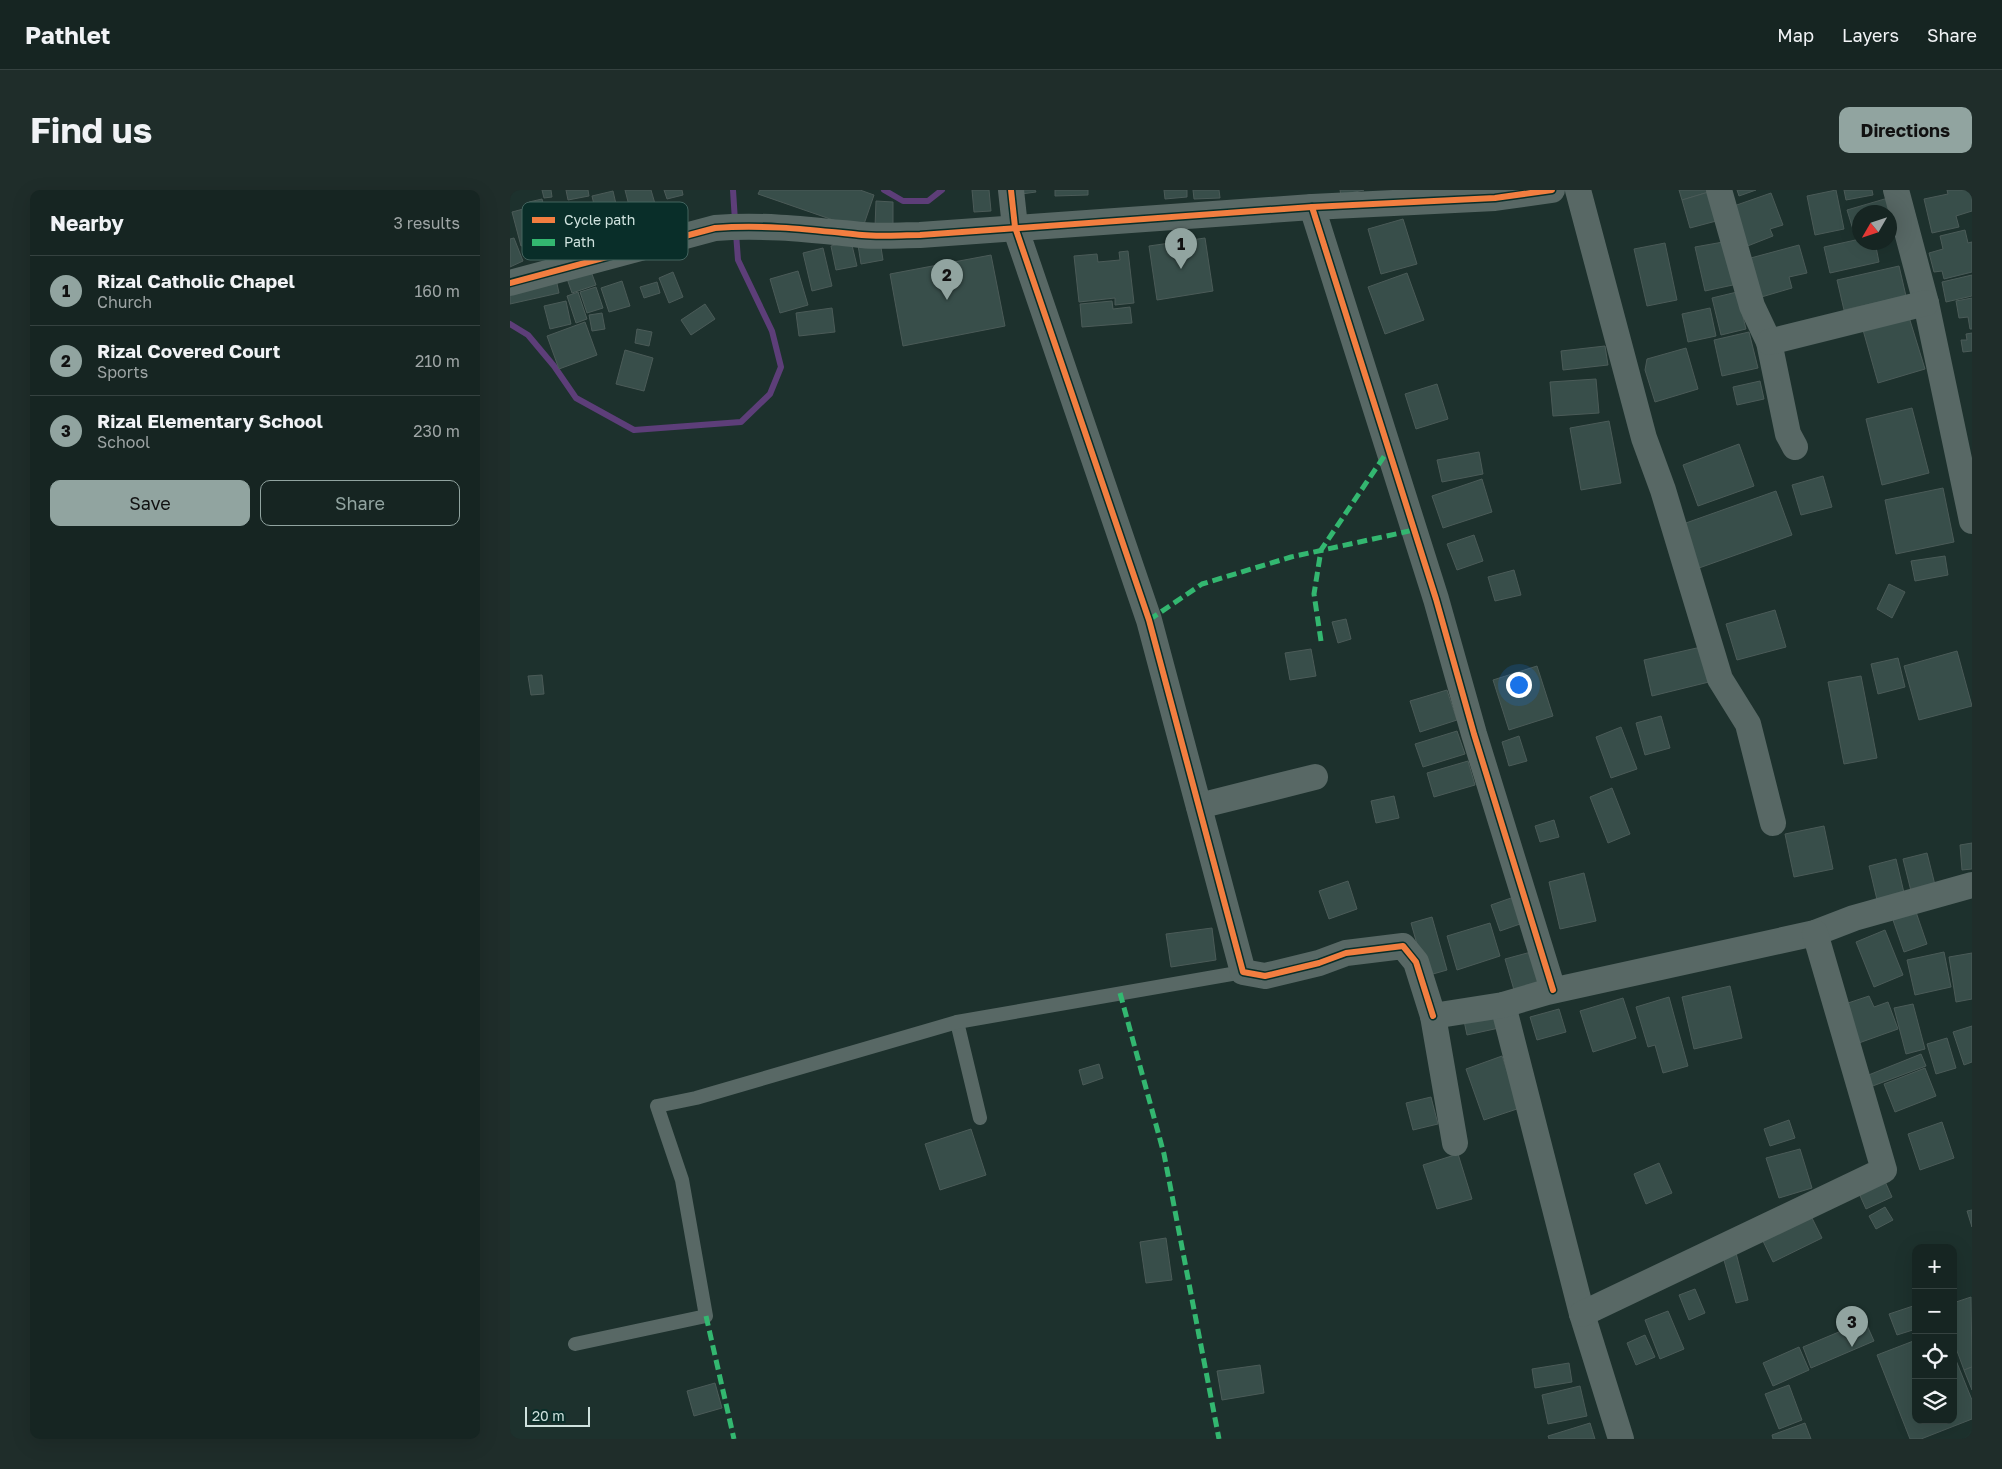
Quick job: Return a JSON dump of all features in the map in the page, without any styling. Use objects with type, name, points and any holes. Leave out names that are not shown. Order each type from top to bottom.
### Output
[{"type":"street","points":[[1010,190],[1015,227],[1149,620],[1243,972],[1266,976],[1319,963],[1346,953],[1403,946],[1416,962],[1432,1016],[1454,1143]]},
{"type":"street","points":[[688,235],[715,228],[749,226],[807,228],[864,235],[920,235],[1312,207],[1495,198],[1552,190]]},
{"type":"street","points":[[1578,190],[1644,438],[1663,490],[1720,680],[1748,724],[1773,823]]},
{"type":"street","points":[[1719,190],[1752,306],[1769,342],[1788,434],[1795,447]]},
{"type":"street","points":[[1896,190],[1926,303],[1972,521]]},
{"type":"street","points":[[1312,207],[1436,599],[1474,734],[1553,990]]},
{"type":"street","points":[[510,283],[596,260]]},
{"type":"street","points":[[1769,342],[1926,303]]},
{"type":"street","points":[[1199,806],[1315,778]]},
{"type":"street","points":[[1432,1016],[1503,1005],[1553,990],[1815,933],[1854,918],[1972,885]]},
{"type":"street","points":[[1582,1314],[1884,1170],[1815,933]]},
{"type":"street","points":[[1503,1005],[1582,1314],[1622,1439]]},
{"type":"lane","points":[[575,1344],[706,1316],[682,1180],[657,1106],[696,1098],[957,1022],[1243,972]]},
{"type":"lane","points":[[957,1022],[980,1118]]},
{"type":"building","points":[[542,190],[551,190],[552,197],[544,198]]},
{"type":"building","points":[[566,190],[588,190],[589,196],[568,200]]},
{"type":"building","points":[[625,190],[651,190],[654,202],[628,202]]},
{"type":"building","points":[[664,190],[682,190],[683,195],[667,199]]},
{"type":"building","points":[[760,190],[860,190],[874,195],[862,230],[758,194]]},
{"type":"building","points":[[972,190],[989,190],[991,211],[974,212]]},
{"type":"building","points":[[1014,190],[1035,190],[1036,192],[1014,195]]},
{"type":"building","points":[[1055,190],[1088,190],[1088,195],[1055,196]]},
{"type":"building","points":[[1164,190],[1187,190],[1187,197],[1165,199]]},
{"type":"building","points":[[1193,190],[1219,190],[1220,198],[1194,199]]},
{"type":"building","points":[[1340,190],[1364,190],[1341,195]]},
{"type":"building","points":[[1679,190],[1712,190],[1712,191],[1682,200]]},
{"type":"building","points":[[1737,190],[1756,190],[1739,196]]},
{"type":"building","points":[[1836,190],[1844,229],[1815,235],[1807,196]]},
{"type":"building","points":[[1844,190],[1872,190],[1873,195],[1846,200]]},
{"type":"building","points":[[1947,190],[1972,190],[1972,211],[1956,216],[1959,227],[1932,233],[1924,199],[1948,194]]},
{"type":"building","points":[[613,191],[616,202],[593,202],[592,196]]},
{"type":"building","points":[[1712,191],[1720,220],[1690,228],[1682,200]]},
{"type":"building","points":[[1771,193],[1783,225],[1770,229],[1773,236],[1745,247],[1731,207]]},
{"type":"building","points":[[1888,198],[1890,205],[1864,205]]},
{"type":"building","points":[[542,199],[543,202],[529,202]]},
{"type":"building","points":[[876,201],[893,202],[893,228],[875,227]]},
{"type":"building","points":[[522,209],[522,246],[521,246],[512,212]]},
{"type":"building","points":[[1852,209],[1852,226],[1847,210]]},
{"type":"building","points":[[1403,219],[1417,264],[1381,274],[1368,229]]},
{"type":"building","points":[[1965,230],[1968,243],[1972,242],[1972,272],[1944,279],[1942,271],[1934,272],[1929,253],[1943,249],[1940,236]]},
{"type":"building","points":[[514,238],[523,261],[510,267],[510,239]]},
{"type":"building","points":[[1205,238],[1213,291],[1157,300],[1149,246]]},
{"type":"building","points":[[851,241],[857,266],[836,270],[831,246]]},
{"type":"building","points":[[880,241],[883,260],[861,264],[858,245]]},
{"type":"building","points":[[1852,241],[1852,250],[1877,250],[1879,262],[1830,273],[1824,247]]},
{"type":"building","points":[[1723,242],[1733,285],[1705,291],[1695,247]]},
{"type":"building","points":[[1665,243],[1677,300],[1647,306],[1634,249]]},
{"type":"building","points":[[1799,245],[1807,273],[1789,277],[1792,288],[1758,298],[1747,259]]},
{"type":"building","points":[[823,248],[832,286],[812,291],[803,253]]},
{"type":"building","points":[[1128,251],[1134,303],[1115,305],[1115,298],[1079,302],[1074,256],[1097,254],[1098,262],[1120,260],[1119,252]]},
{"type":"building","points":[[991,255],[1005,326],[903,346],[890,274]]},
{"type":"building","points":[[588,263],[596,285],[572,293],[564,270]]},
{"type":"building","points":[[1899,266],[1906,296],[1844,310],[1837,280]]},
{"type":"building","points":[[798,271],[808,305],[780,313],[770,279]]},
{"type":"building","points":[[673,272],[683,297],[669,303],[659,278]]},
{"type":"building","points":[[1407,273],[1424,320],[1385,334],[1368,287]]},
{"type":"building","points":[[1972,275],[1972,296],[1946,302],[1942,282]]},
{"type":"building","points":[[556,279],[559,293],[510,304],[510,289]]},
{"type":"building","points":[[622,281],[630,306],[609,312],[601,288]]},
{"type":"building","points":[[657,282],[660,293],[644,298],[640,287]]},
{"type":"building","points":[[596,287],[603,308],[587,313],[580,292]]},
{"type":"building","points":[[578,292],[587,319],[576,323],[567,296]]},
{"type":"building","points":[[1737,292],[1746,329],[1721,335],[1712,298]]},
{"type":"building","points":[[1972,298],[1972,329],[1970,329],[1968,317],[1959,318],[1956,301]]},
{"type":"building","points":[[566,301],[571,324],[550,329],[544,306]]},
{"type":"building","points":[[1112,301],[1113,309],[1130,307],[1132,323],[1082,327],[1080,304]]},
{"type":"building","points":[[705,304],[715,319],[691,335],[681,320]]},
{"type":"building","points":[[832,308],[835,332],[799,336],[796,313]]},
{"type":"building","points":[[1710,308],[1716,336],[1688,342],[1682,314]]},
{"type":"building","points":[[602,313],[605,329],[592,331],[589,315]]},
{"type":"building","points":[[1909,317],[1925,369],[1878,383],[1863,330]]},
{"type":"building","points":[[585,322],[597,355],[559,369],[547,336]]},
{"type":"building","points":[[637,329],[652,332],[649,346],[635,343]]},
{"type":"building","points":[[1749,332],[1758,368],[1722,376],[1714,340]]},
{"type":"building","points":[[1972,333],[1972,351],[1963,352],[1961,340],[1967,340],[1966,334]]},
{"type":"building","points":[[1605,346],[1608,365],[1563,370],[1561,351]]},
{"type":"building","points":[[1686,348],[1698,389],[1655,402],[1645,370],[1647,359]]},
{"type":"building","points":[[625,350],[653,358],[644,391],[616,384]]},
{"type":"building","points":[[1596,379],[1599,413],[1553,416],[1550,382]]},
{"type":"building","points":[[1760,381],[1764,399],[1737,405],[1733,387]]},
{"type":"building","points":[[1437,384],[1448,419],[1416,429],[1405,394]]},
{"type":"building","points":[[1912,408],[1929,473],[1882,485],[1866,419]]},
{"type":"building","points":[[1609,421],[1621,483],[1581,490],[1570,428]]},
{"type":"building","points":[[1739,444],[1754,486],[1698,506],[1683,465]]},
{"type":"building","points":[[1479,452],[1483,474],[1442,482],[1437,460]]},
{"type":"building","points":[[1823,476],[1832,507],[1801,515],[1792,485]]},
{"type":"building","points":[[1482,479],[1492,512],[1443,528],[1432,496]]},
{"type":"building","points":[[1943,488],[1954,542],[1896,554],[1885,500]]},
{"type":"building","points":[[1776,491],[1792,535],[1699,568],[1683,524]]},
{"type":"building","points":[[1474,535],[1483,561],[1457,570],[1447,544]]},
{"type":"building","points":[[1945,556],[1948,575],[1915,581],[1911,561]]},
{"type":"building","points":[[1514,570],[1521,595],[1495,601],[1488,577]]},
{"type":"building","points":[[1889,584],[1905,592],[1892,618],[1877,609]]},
{"type":"building","points":[[1775,610],[1786,647],[1737,660],[1726,624]]},
{"type":"building","points":[[1346,619],[1351,639],[1338,643],[1332,622]]},
{"type":"building","points":[[1701,647],[1709,682],[1652,696],[1644,660]]},
{"type":"building","points":[[1311,649],[1316,676],[1290,680],[1285,653]]},
{"type":"building","points":[[1957,651],[1972,706],[1919,720],[1904,666]]},
{"type":"building","points":[[1898,658],[1905,687],[1878,694],[1871,664]]},
{"type":"building","points":[[1537,666],[1553,716],[1509,730],[1493,680]]},
{"type":"building","points":[[542,675],[544,694],[531,695],[528,676]]},
{"type":"building","points":[[1861,676],[1877,758],[1844,764],[1828,682]]},
{"type":"building","points":[[1447,690],[1457,720],[1420,732],[1410,701]]},
{"type":"building","points":[[1661,716],[1670,748],[1645,755],[1636,723]]},
{"type":"building","points":[[1621,727],[1637,769],[1611,778],[1596,737]]},
{"type":"building","points":[[1457,731],[1465,754],[1423,767],[1415,744]]},
{"type":"building","points":[[1519,736],[1527,761],[1509,766],[1502,742]]},
{"type":"building","points":[[1468,761],[1475,785],[1434,797],[1427,773]]},
{"type":"building","points":[[1612,788],[1630,834],[1608,843],[1590,797]]},
{"type":"building","points":[[1394,796],[1399,818],[1376,823],[1371,801]]},
{"type":"building","points":[[1554,820],[1559,837],[1540,842],[1535,826]]},
{"type":"building","points":[[1824,826],[1833,869],[1794,877],[1785,834]]},
{"type":"building","points":[[1972,843],[1972,869],[1962,870],[1960,845]]},
{"type":"building","points":[[1927,853],[1937,893],[1913,899],[1903,859]]},
{"type":"building","points":[[1896,859],[1905,897],[1878,904],[1869,866]]},
{"type":"building","points":[[1584,873],[1596,921],[1560,929],[1549,882]]},
{"type":"building","points":[[1348,881],[1357,909],[1329,919],[1319,891]]},
{"type":"building","points":[[1514,897],[1523,923],[1500,931],[1491,905]]},
{"type":"building","points":[[1916,912],[1927,944],[1904,952],[1893,920]]},
{"type":"building","points":[[1432,917],[1447,970],[1426,976],[1411,923]]},
{"type":"building","points":[[1490,923],[1500,956],[1457,970],[1447,936]]},
{"type":"building","points":[[1212,928],[1216,960],[1171,967],[1166,934]]},
{"type":"building","points":[[1885,930],[1903,975],[1874,987],[1856,942]]},
{"type":"building","points":[[1531,952],[1540,982],[1514,990],[1505,959]]},
{"type":"building","points":[[1944,952],[1951,987],[1915,995],[1907,960]]},
{"type":"building","points":[[1972,953],[1972,999],[1956,1002],[1949,957]]},
{"type":"building","points":[[1730,986],[1742,1038],[1694,1049],[1682,997]]},
{"type":"building","points":[[1869,996],[1874,1007],[1888,1002],[1898,1029],[1856,1044],[1842,1005]]},
{"type":"building","points":[[1669,997],[1688,1066],[1663,1073],[1655,1045],[1648,1047],[1636,1007]]},
{"type":"building","points":[[1623,998],[1636,1038],[1593,1052],[1580,1011]]},
{"type":"building","points":[[1913,1004],[1925,1049],[1906,1054],[1894,1008]]},
{"type":"building","points":[[1494,1009],[1499,1028],[1467,1035],[1463,1016]]},
{"type":"building","points":[[1559,1009],[1566,1032],[1537,1040],[1530,1017]]},
{"type":"building","points":[[1972,1026],[1972,1062],[1964,1065],[1953,1032]]},
{"type":"building","points":[[1947,1038],[1956,1068],[1936,1074],[1927,1044]]},
{"type":"building","points":[[1921,1054],[1926,1066],[1870,1087],[1866,1076]]},
{"type":"building","points":[[1502,1056],[1520,1108],[1484,1120],[1466,1069]]},
{"type":"building","points":[[1099,1064],[1103,1078],[1083,1085],[1079,1070]]},
{"type":"building","points":[[1925,1068],[1936,1096],[1895,1112],[1884,1084]]},
{"type":"building","points":[[1431,1097],[1438,1124],[1413,1130],[1406,1103]]},
{"type":"building","points":[[1789,1120],[1795,1138],[1770,1146],[1764,1129]]},
{"type":"building","points":[[1942,1122],[1954,1158],[1920,1170],[1908,1134]]},
{"type":"building","points":[[971,1129],[986,1175],[940,1190],[925,1144]]},
{"type":"building","points":[[1800,1149],[1812,1188],[1779,1198],[1766,1158]]},
{"type":"building","points":[[1458,1154],[1472,1199],[1437,1209],[1423,1165]]},
{"type":"building","points":[[1659,1163],[1672,1193],[1646,1204],[1634,1174]]},
{"type":"building","points":[[1883,1177],[1892,1197],[1866,1209],[1857,1189]]},
{"type":"building","points":[[1885,1207],[1893,1220],[1876,1229],[1869,1216]]},
{"type":"building","points":[[1972,1210],[1972,1227],[1967,1211]]},
{"type":"building","points":[[1811,1216],[1822,1238],[1773,1262],[1762,1239]]},
{"type":"building","points":[[1166,1238],[1172,1280],[1146,1283],[1140,1242]]},
{"type":"building","points":[[1735,1249],[1748,1300],[1736,1303],[1722,1253]]},
{"type":"building","points":[[1695,1289],[1705,1313],[1689,1320],[1679,1295]]},
{"type":"building","points":[[1971,1297],[1972,1367],[1964,1370],[1957,1351],[1957,1302]]},
{"type":"building","points":[[1912,1306],[1912,1330],[1897,1335],[1889,1314]]},
{"type":"building","points":[[1668,1311],[1684,1349],[1660,1359],[1645,1320]]},
{"type":"building","points":[[1865,1321],[1874,1341],[1811,1368],[1803,1347]]},
{"type":"building","points":[[1645,1335],[1655,1357],[1636,1365],[1627,1343]]},
{"type":"building","points":[[1912,1342],[1912,1424],[1957,1424],[1957,1363],[1972,1400],[1972,1419],[1921,1439],[1910,1439],[1877,1355]]},
{"type":"building","points":[[1799,1347],[1809,1370],[1773,1386],[1763,1363]]},
{"type":"building","points":[[1569,1363],[1572,1382],[1535,1388],[1532,1369]]},
{"type":"building","points":[[1260,1365],[1264,1393],[1222,1400],[1217,1371]]},
{"type":"building","points":[[1972,1367],[1972,1390],[1964,1370]]},
{"type":"building","points":[[715,1383],[722,1408],[694,1416],[687,1391]]},
{"type":"building","points":[[1789,1385],[1802,1420],[1779,1429],[1765,1394]]},
{"type":"building","points":[[1580,1386],[1587,1416],[1548,1424],[1542,1395]]},
{"type":"building","points":[[1590,1423],[1595,1439],[1549,1439],[1548,1436]]},
{"type":"building","points":[[1805,1423],[1811,1439],[1773,1439],[1772,1435]]},
{"type":"waterway","points":[[733,190],[735,221]]},
{"type":"waterway","points":[[884,190],[903,201],[928,201],[942,190]]},
{"type":"waterway","points":[[510,324],[528,335],[554,366],[576,398],[634,430],[741,422],[770,394],[781,367],[772,331],[738,260],[736,233]]},
{"type":"marked path","points":[[1321,641],[1314,594],[1321,550],[1389,449]]},
{"type":"marked path","points":[[1149,620],[1202,584],[1291,557],[1414,530]]},
{"type":"marked path","points":[[1120,993],[1164,1154],[1219,1439]]},
{"type":"marked path","points":[[706,1316],[734,1439]]},
{"type":"cycle path","points":[[1011,190],[1015,227],[1149,620],[1243,972],[1265,976],[1319,963],[1346,953],[1403,946],[1416,962],[1433,1016]]},
{"type":"cycle path","points":[[688,235],[715,228],[734,227],[770,227],[869,236],[920,235],[1312,207],[1495,198],[1552,190]]},
{"type":"cycle path","points":[[1312,207],[1436,599],[1474,734],[1553,990]]},
{"type":"cycle path","points":[[510,283],[596,260]]},
{"type":"place","name":"Rizal Catholic Chapel","points":[[1181,269]]},
{"type":"place","name":"Rizal Covered Court","points":[[947,300]]},
{"type":"place","name":"Rizal Elementary School","points":[[1852,1347]]}]
